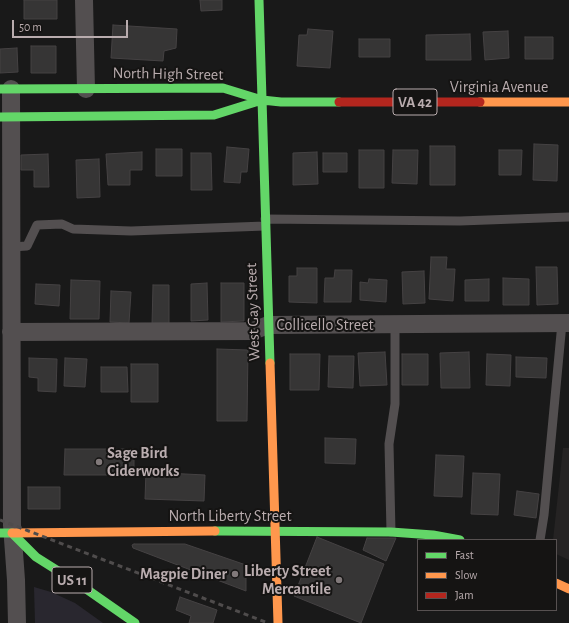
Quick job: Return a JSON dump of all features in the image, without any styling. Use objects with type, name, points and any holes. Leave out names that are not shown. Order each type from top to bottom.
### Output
[{"type":"street","points":[[84,0],[86,89]]},
{"type":"street","name":"West Gay Street","points":[[259,0],[278,623]]},
{"type":"street","name":"North High Street","points":[[6,89],[223,88],[262,100]]},
{"type":"street","points":[[6,89],[5,117],[11,247],[11,332],[6,533],[16,580],[17,619]]},
{"type":"street","name":"Virginia Avenue","points":[[262,100],[281,102],[569,102]]},
{"type":"street","name":"VA 42","points":[[5,117],[214,115],[262,100]]},
{"type":"street","name":"Collicello Street","points":[[11,332],[253,331],[268,325],[565,323]]},
{"type":"street","name":"North Liberty Street","points":[[6,533],[275,531],[391,532],[433,535],[455,539]]},
{"type":"street","name":"US 11","points":[[6,533],[36,557],[88,590],[135,623]]},
{"type":"street","points":[[557,583],[569,589]]},
{"type":"lane","points":[[11,247],[27,246],[37,225],[62,224],[73,230],[131,231],[265,223],[460,221],[569,217]]},
{"type":"lane","points":[[540,539],[565,323]]},
{"type":"lane","points":[[391,532],[390,444],[395,404],[395,324]]},
{"type":"shaded area","points":[[563,448],[569,448],[569,560],[557,554],[557,539],[553,539]]},
{"type":"shaded area","points":[[34,587],[51,592],[75,603],[103,623],[35,623]]},
{"type":"building","points":[[24,0],[57,0],[57,19],[24,19]]},
{"type":"building","points":[[200,0],[222,0],[222,10],[201,11]]},
{"type":"building","points":[[113,25],[177,29],[176,48],[164,51],[163,61],[111,58]]},
{"type":"building","points":[[308,29],[333,31],[330,68],[297,66],[299,35],[307,35]]},
{"type":"building","points":[[508,31],[509,58],[485,60],[483,32]]},
{"type":"building","points":[[470,34],[471,60],[426,60],[426,35]]},
{"type":"building","points":[[525,37],[553,37],[553,59],[525,59]]},
{"type":"building","points":[[359,39],[390,39],[390,57],[359,57]]},
{"type":"building","points":[[31,46],[56,46],[56,73],[31,73]]},
{"type":"building","points":[[17,48],[18,72],[0,73],[0,49]]},
{"type":"building","points":[[534,144],[558,145],[557,181],[533,180]]},
{"type":"building","points":[[430,146],[455,146],[455,185],[430,185]]},
{"type":"building","points":[[227,147],[249,149],[247,172],[241,172],[240,183],[224,182]]},
{"type":"building","points":[[156,149],[182,149],[182,176],[156,176]]},
{"type":"building","points":[[359,150],[384,150],[384,188],[359,188]]},
{"type":"building","points":[[393,150],[418,150],[417,184],[392,183]]},
{"type":"building","points":[[499,150],[522,150],[521,175],[499,175]]},
{"type":"building","points":[[142,152],[142,170],[130,170],[130,185],[108,185],[106,154]]},
{"type":"building","points":[[317,152],[318,184],[293,185],[293,153]]},
{"type":"building","points":[[191,153],[211,153],[212,190],[191,190]]},
{"type":"building","points":[[323,153],[347,153],[347,172],[323,172]]},
{"type":"building","points":[[48,154],[49,187],[34,187],[34,170],[21,170],[21,155]]},
{"type":"building","points":[[99,159],[100,197],[77,198],[76,160]]},
{"type":"building","points":[[431,257],[447,257],[446,269],[455,269],[453,301],[429,299]]},
{"type":"building","points":[[536,267],[557,267],[558,304],[537,305]]},
{"type":"building","points":[[297,268],[317,268],[317,303],[289,302],[289,276],[297,276]]},
{"type":"building","points":[[335,270],[352,270],[351,302],[324,302],[325,278],[334,278]]},
{"type":"building","points":[[424,271],[425,303],[403,304],[402,272]]},
{"type":"building","points":[[503,278],[529,279],[529,305],[503,305]]},
{"type":"building","points":[[369,279],[387,280],[386,302],[360,300],[360,282],[368,283]]},
{"type":"building","points":[[489,279],[489,301],[465,301],[465,280]]},
{"type":"building","points":[[71,280],[100,281],[99,319],[70,319]]},
{"type":"building","points":[[207,283],[208,320],[191,321],[191,284]]},
{"type":"building","points":[[221,283],[244,283],[244,321],[221,322]]},
{"type":"building","points":[[36,284],[60,285],[59,306],[35,304]]},
{"type":"building","points":[[153,285],[169,285],[169,325],[152,325]]},
{"type":"building","points":[[111,291],[131,292],[129,323],[110,322]]},
{"type":"building","points":[[217,349],[248,350],[247,421],[217,421]]},
{"type":"building","points":[[385,352],[387,385],[360,386],[358,353]]},
{"type":"building","points":[[469,352],[470,388],[441,388],[440,353]]},
{"type":"building","points":[[290,354],[320,354],[319,390],[290,390]]},
{"type":"building","points":[[402,354],[428,354],[428,385],[402,385]]},
{"type":"building","points":[[487,354],[511,355],[510,386],[486,385]]},
{"type":"building","points":[[329,356],[354,356],[353,388],[328,387]]},
{"type":"building","points":[[516,357],[547,358],[546,378],[516,377]]},
{"type":"building","points":[[29,358],[57,359],[56,392],[38,391],[38,378],[29,377]]},
{"type":"building","points":[[65,358],[87,359],[85,387],[64,386]]},
{"type":"building","points":[[131,364],[158,364],[158,402],[131,402]]},
{"type":"building","points":[[101,367],[127,367],[128,392],[101,392]]},
{"type":"building","points":[[325,438],[356,439],[355,464],[325,463]]},
{"type":"building","name":"Sage Bird Ciderworks","points":[[65,449],[134,449],[134,475],[64,475]]},
{"type":"building","points":[[436,455],[464,456],[462,497],[434,496]]},
{"type":"building","points":[[146,472],[205,475],[204,501],[145,499]]},
{"type":"building","points":[[473,473],[500,474],[498,515],[471,514]]},
{"type":"building","points":[[28,487],[60,487],[60,509],[28,509]]},
{"type":"building","points":[[517,491],[539,494],[536,518],[514,515]]},
{"type":"building","name":"Liberty Street Mercantile","points":[[317,537],[384,564],[361,623],[294,596]]},
{"type":"building","points":[[367,538],[396,538],[386,561],[363,550]]},
{"type":"building","points":[[185,544],[246,565],[246,591],[133,548],[132,545]]},
{"type":"building","points":[[180,597],[217,610],[213,623],[189,623],[191,616],[176,610]]},
{"type":"railway","points":[[0,520],[268,623]]},
{"type":"traffic: fast","points":[[259,0],[270,363]]},
{"type":"traffic: fast","points":[[0,89],[223,88],[262,100],[281,102],[339,102]]},
{"type":"traffic: fast","points":[[0,117],[214,115],[262,100]]},
{"type":"traffic: fast","points":[[215,531],[391,532],[433,535],[455,539]]},
{"type":"traffic: fast","points":[[0,533],[12,533],[36,557],[82,586],[135,623]]},
{"type":"traffic: slow","points":[[480,102],[569,102]]},
{"type":"traffic: slow","points":[[270,363],[278,623]]},
{"type":"traffic: slow","points":[[12,533],[215,531]]},
{"type":"traffic: slow","points":[[557,583],[569,589]]},
{"type":"traffic: jam","points":[[339,102],[480,102]]},
{"type":"place","name":"Sage Bird Ciderworks","points":[[99,462]]},
{"type":"place","name":"Magpie Diner","points":[[235,574]]},
{"type":"place","name":"Liberty Street Mercantile","points":[[339,580]]}]
